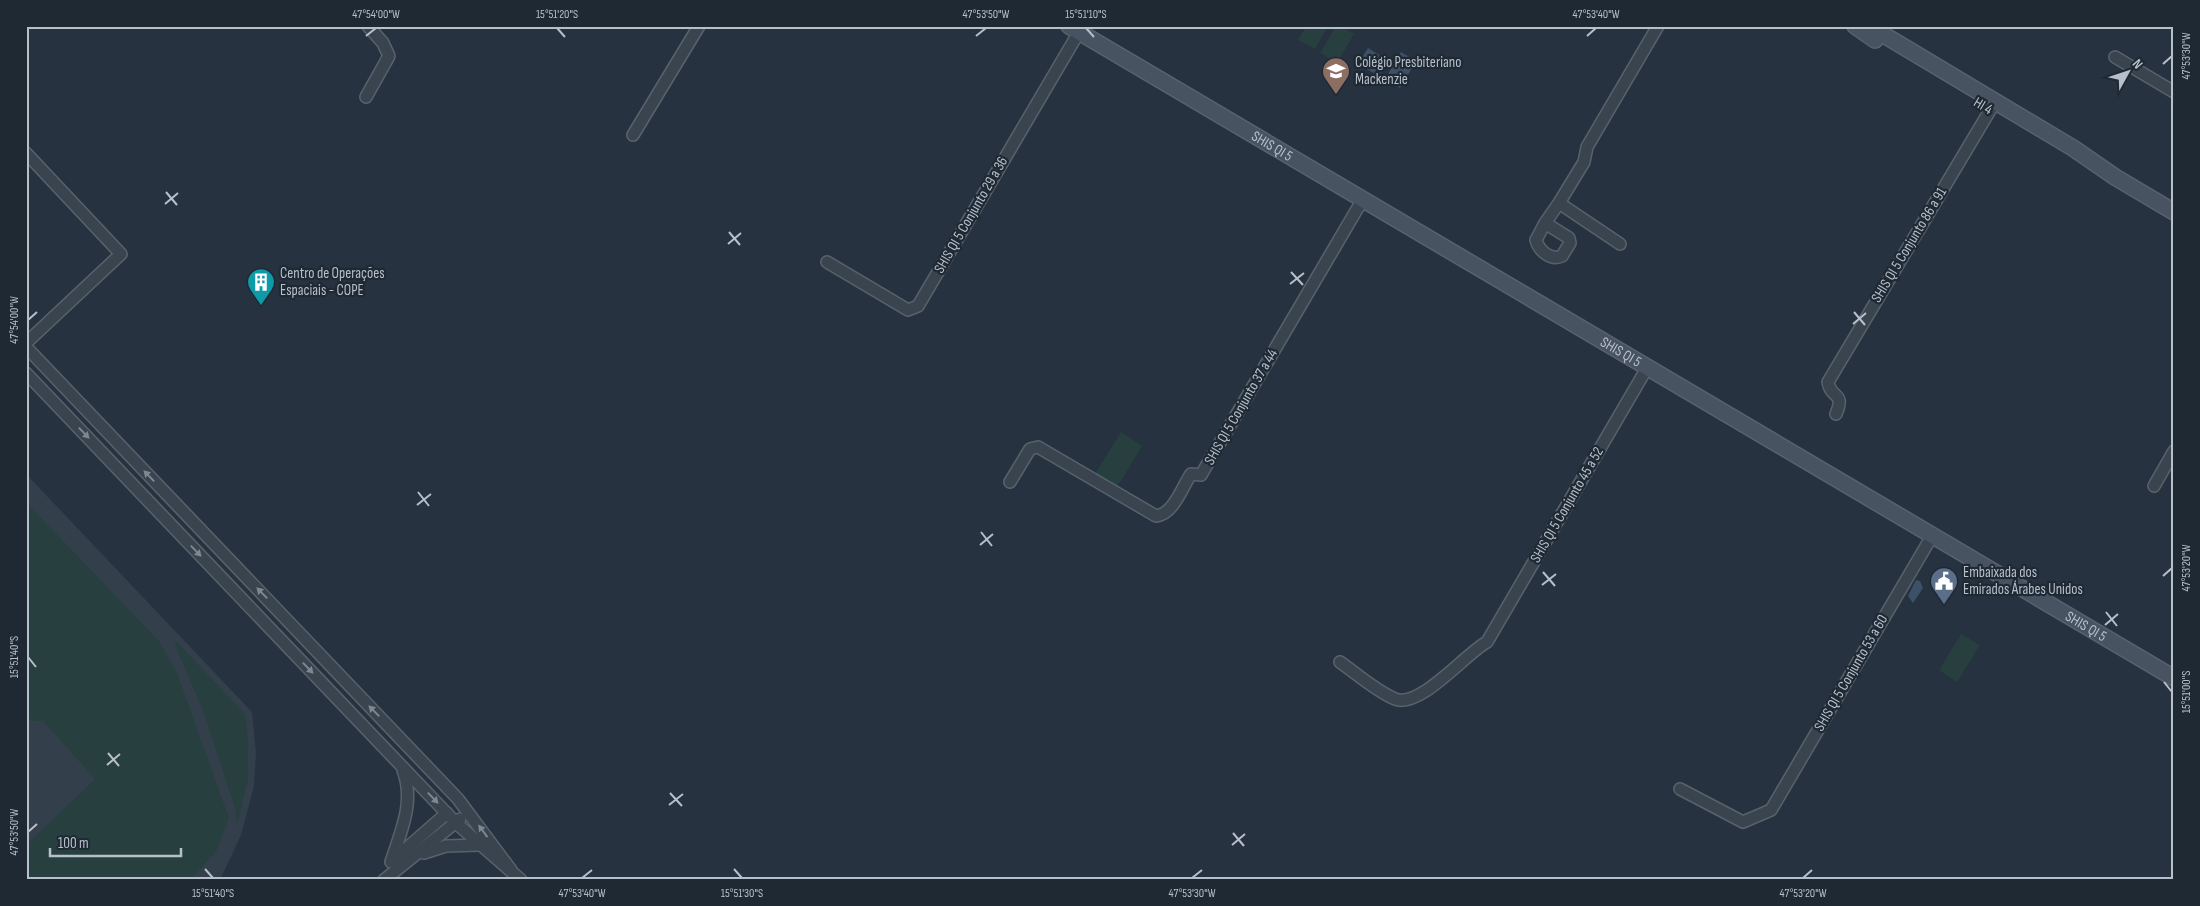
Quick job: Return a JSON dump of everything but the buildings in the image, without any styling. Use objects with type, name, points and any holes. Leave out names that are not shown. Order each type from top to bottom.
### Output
[{"type":"street","points":[[366,97],[389,56],[383,43],[368,26]]},
{"type":"street","points":[[633,135],[699,26]]},
{"type":"street","points":[[1545,223],[1584,162],[1587,147],[1658,26]]},
{"type":"street","name":"HI 4","points":[[1855,26],[2174,212]]},
{"type":"street","name":"HI 4","points":[[1869,26],[1992,106]]},
{"type":"street","name":"SHIS QI 5","points":[[1074,29],[2174,678]]},
{"type":"street","name":"SHIS QI 5 Conjunto 29 a 36","points":[[827,262],[908,310],[918,306],[1074,29]]},
{"type":"street","points":[[2115,57],[2174,92]]},
{"type":"street","name":"SHIS QI 5 Conjunto 86 a 91","points":[[1836,414],[1841,404],[1840,399],[1828,382],[1992,106]]},
{"type":"street","points":[[26,153],[121,254],[26,343]]},
{"type":"street","name":"SHIS QI 5 Conjunto 37 a 44","points":[[1010,482],[1030,448],[1038,447],[1156,516],[1163,515],[1169,509],[1190,474],[1195,473],[1201,476],[1363,199]]},
{"type":"street","points":[[1559,203],[1620,244]]},
{"type":"street","points":[[26,347],[468,810],[511,870]]},
{"type":"street","name":"SHIS QI 5 Conjunto 45 a 52","points":[[1340,662],[1394,699],[1405,701],[1415,697],[1455,669],[1474,650],[1487,642],[1647,368]]},
{"type":"street","points":[[26,373],[456,823],[521,880]]},
{"type":"street","points":[[62,410],[60,404],[62,399],[66,396],[75,397]]},
{"type":"street","points":[[2154,486],[2174,450]]},
{"type":"street","name":"SHIS QI 5 Conjunto 53 a 60","points":[[1680,789],[1743,822],[1772,810],[1932,536]]},
{"type":"street","points":[[391,862],[409,805],[408,784],[402,766]]},
{"type":"street","points":[[384,880],[456,823],[468,810]]},
{"type":"street","points":[[378,880],[391,862],[447,813]]},
{"type":"street","points":[[417,855],[446,846],[480,845]]},
{"type":"shaded area","points":[[1368,48],[1389,61],[1379,76],[1358,64]]},
{"type":"shaded area","points":[[1401,52],[1416,61],[1400,88],[1385,79]]},
{"type":"shaded area","points":[[26,474],[252,712],[256,753],[254,786],[241,835],[220,880],[26,880]]},
{"type":"shaded area","points":[[1916,580],[1920,581],[1923,588],[1913,603],[1908,596]]},
{"type":"green space","points":[[1306,26],[1328,26],[1315,49],[1298,40]]},
{"type":"green space","points":[[1336,26],[1342,26],[1354,34],[1337,63],[1320,53]]},
{"type":"green space","points":[[1121,432],[1142,446],[1117,487],[1095,474]]},
{"type":"green space","points":[[26,502],[159,641],[176,670],[229,818],[216,852],[190,880],[26,880],[26,845],[95,779],[43,721],[32,721],[26,715]]},
{"type":"green space","points":[[1961,634],[1980,645],[1957,682],[1939,670]]},
{"type":"green space","points":[[176,641],[245,714],[248,740],[248,779],[237,825],[235,808],[203,711],[175,645]]},
{"type":"place","name":"Colégio Presbiteriano Mackenzie","points":[[1336,95]]},
{"type":"place","name":"Centro de Operações Espaciais - COPE","points":[[261,306]]},
{"type":"place","name":"Embaixada dos Emirados Árabes Unidos","points":[[1944,605]]}]
